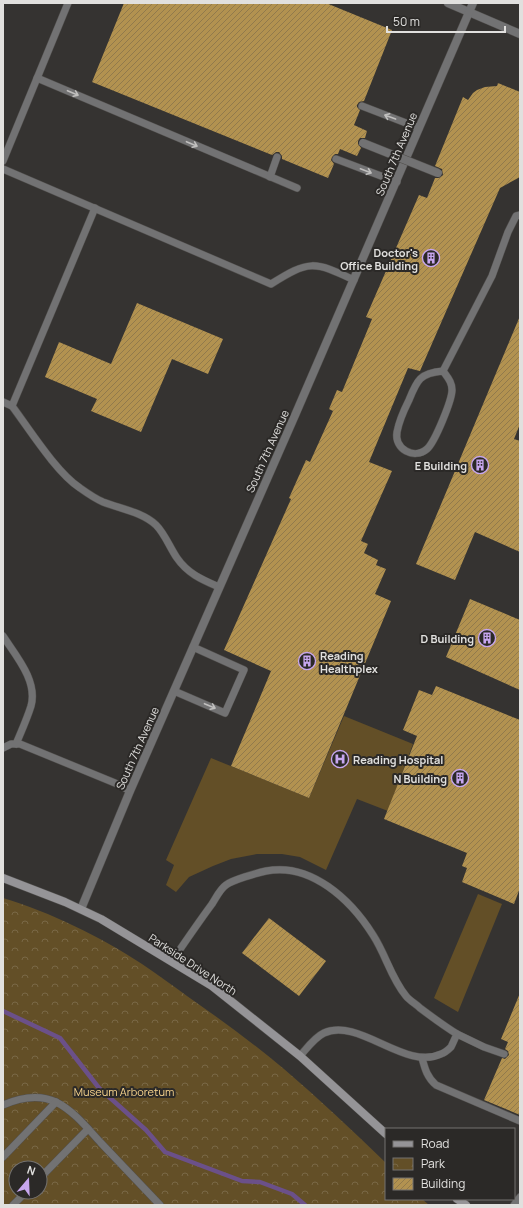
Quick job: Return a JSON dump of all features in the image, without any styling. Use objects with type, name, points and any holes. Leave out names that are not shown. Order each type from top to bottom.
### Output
[{"type":"street","points":[[448,3],[520,34]]},
{"type":"street","name":"South 7th Avenue","points":[[81,909],[130,791],[397,182],[473,3]]},
{"type":"street","points":[[363,143],[438,173]]},
{"type":"street","name":"Parkside Drive North","points":[[3,878],[81,909],[114,926],[212,986],[300,1056],[385,1133]]},
{"type":"lane","points":[[3,161],[68,3]]},
{"type":"lane","points":[[37,78],[297,188]]},
{"type":"lane","points":[[362,106],[419,128]]},
{"type":"lane","points":[[270,177],[277,157]]},
{"type":"lane","points":[[336,159],[397,182]]},
{"type":"lane","points":[[3,169],[271,284],[290,272],[310,265],[319,265],[330,268],[354,280]]},
{"type":"lane","points":[[12,406],[95,208]]},
{"type":"lane","points":[[443,372],[492,276],[508,232],[516,216],[520,215]]},
{"type":"lane","points":[[443,372],[450,381],[452,391],[449,403],[437,433],[428,448],[421,453],[412,454],[405,452],[400,445],[397,434],[401,418],[413,390],[419,379],[429,373],[443,372]]},
{"type":"lane","points":[[3,402],[12,406],[52,460],[79,488],[102,502],[146,518],[156,526],[178,559],[189,572],[219,587]]},
{"type":"lane","points":[[3,636],[25,672],[31,686],[31,706],[16,744]]},
{"type":"lane","points":[[174,691],[226,713],[244,670],[193,647]]},
{"type":"lane","points":[[3,748],[11,744],[31,748],[87,773],[115,783],[130,791]]},
{"type":"lane","points":[[172,961],[226,884],[258,873],[272,870],[282,869],[295,871],[323,883],[332,889],[349,905],[373,936],[396,982],[407,998],[440,1024],[457,1034],[484,1047],[504,1054]]},
{"type":"lane","points":[[300,1056],[324,1033],[334,1030],[345,1031],[412,1056],[422,1058],[432,1058],[450,1048],[457,1034]]},
{"type":"lane","points":[[422,1058],[426,1074],[436,1085],[520,1121]]},
{"type":"lane","points":[[3,1105],[11,1101],[26,1098],[40,1098],[56,1102],[88,1129],[160,1205]]},
{"type":"lane","points":[[3,1157],[56,1102]]},
{"type":"lane","points":[[48,1170],[88,1129]]},
{"type":"lane","points":[[514,1205],[520,1197]]},
{"type":"green space","points":[[344,716],[413,744],[388,811],[357,799],[326,870],[300,857],[282,854],[257,854],[231,859],[189,877],[176,892],[166,885],[174,865],[166,860],[211,758],[309,798]]},
{"type":"green space","points":[[478,894],[502,904],[458,1012],[434,998]]},
{"type":"green space","name":"Museum Arboretum","points":[[3,898],[39,910],[110,944],[148,968],[212,1013],[284,1069],[336,1115],[385,1162],[385,1200],[423,1200],[429,1205],[3,1205]]},
{"type":"building","points":[[124,3],[326,3],[392,30],[364,101],[359,102],[357,105],[360,110],[354,125],[367,131],[365,138],[360,138],[358,141],[361,148],[357,156],[340,149],[338,154],[335,154],[332,157],[331,160],[334,164],[328,178],[282,159],[279,152],[272,155],[92,82]]},
{"type":"building","points":[[498,83],[520,92],[520,177],[500,188],[420,371],[408,368],[369,462],[392,471],[361,541],[368,544],[364,553],[378,560],[376,565],[386,569],[375,594],[391,601],[309,798],[231,766],[271,671],[224,650],[291,499],[289,498],[306,460],[310,462],[333,411],[329,409],[337,390],[342,392],[372,319],[366,317],[419,195],[427,198],[435,178],[439,178],[443,175],[442,169],[435,166],[463,97],[468,100],[477,90],[485,87],[497,86]]},
{"type":"building","points":[[137,303],[223,339],[208,374],[172,359],[141,432],[91,411],[97,399],[45,377],[59,342],[111,364]]},
{"type":"building","name":"E Building","points":[[520,316],[520,424],[514,439],[520,441],[520,552],[475,532],[455,580],[416,564]]},
{"type":"building","name":"D Building","points":[[470,599],[520,620],[520,690],[446,657]]},
{"type":"building","name":"N Building","points":[[436,686],[520,720],[520,888],[514,904],[462,882],[467,868],[462,866],[467,853],[384,819],[417,736],[403,730],[419,690],[432,695]]},
{"type":"building","points":[[269,918],[326,961],[299,996],[242,953]]},
{"type":"building","points":[[520,993],[520,1115],[484,1100],[502,1058],[505,1059],[509,1055],[508,1051],[505,1049],[508,1042],[501,1039]]},
{"type":"waterway","points":[[3,1011],[60,1038],[99,1088],[146,1130],[165,1152],[242,1181],[260,1182],[292,1194],[305,1205]]},
{"type":"place","name":"Doctor's Office Building","points":[[431,258]]},
{"type":"place","name":"E Building","points":[[480,465]]},
{"type":"place","name":"D Building","points":[[487,638]]},
{"type":"place","name":"Reading Healthplex","points":[[307,661]]},
{"type":"place","name":"Reading Hospital","points":[[340,759]]},
{"type":"place","name":"N Building","points":[[460,778]]}]
